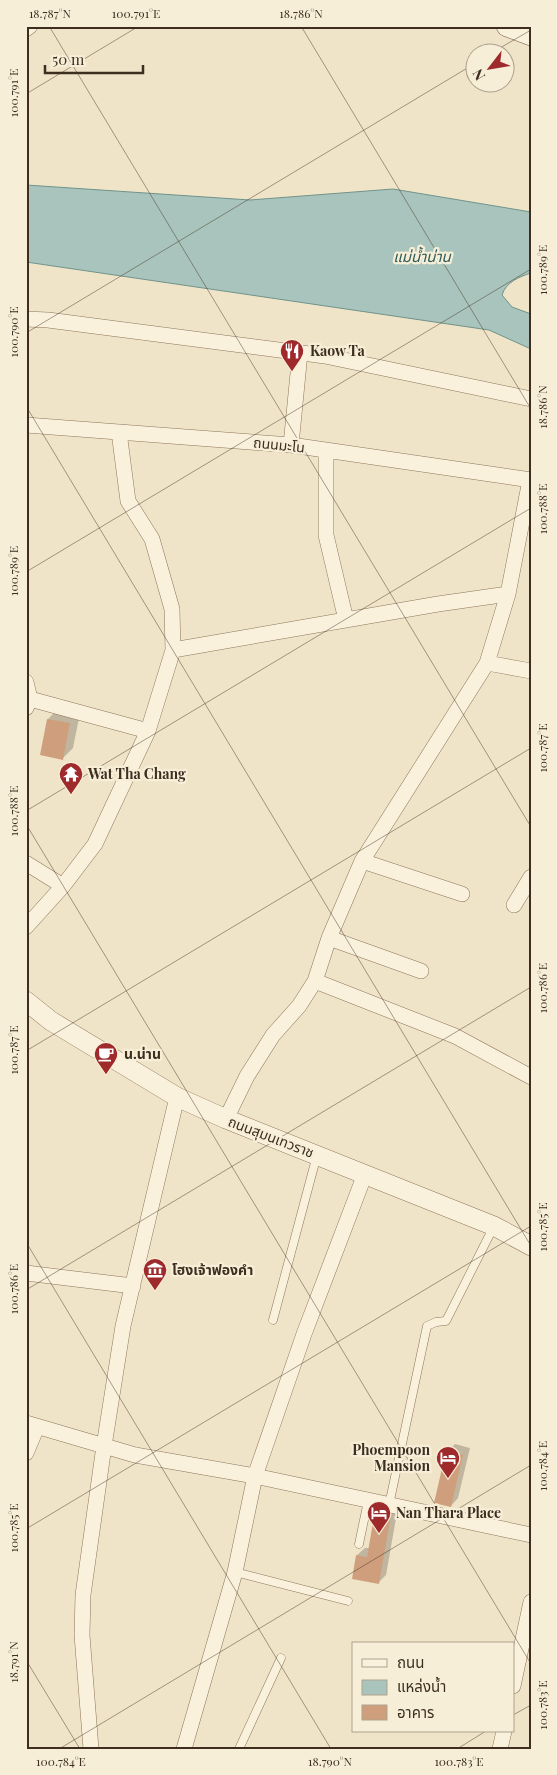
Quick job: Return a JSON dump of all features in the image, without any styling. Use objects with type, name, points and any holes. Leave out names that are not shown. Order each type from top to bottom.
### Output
[{"type":"main road","points":[[507,26],[531,35]]},
{"type":"street","points":[[26,29],[30,26]]},
{"type":"street","points":[[26,319],[48,320],[325,356],[531,399]]},
{"type":"street","points":[[291,445],[300,353]]},
{"type":"street","name":"ถนนมะโน","points":[[26,425],[291,445],[531,480]]},
{"type":"street","points":[[26,927],[63,886],[95,844],[148,731],[173,650],[172,609],[152,539],[128,501],[119,432]]},
{"type":"street","points":[[326,451],[326,535],[346,620]]},
{"type":"street","points":[[226,1119],[246,1076],[274,1035],[299,1006],[315,981],[329,938],[362,861],[487,663],[508,594],[531,480]]},
{"type":"street","points":[[173,650],[438,604],[508,594]]},
{"type":"street","points":[[487,663],[531,671]]},
{"type":"street","points":[[26,682],[28,704],[148,731]]},
{"type":"street","points":[[362,861],[462,894]]},
{"type":"street","points":[[26,863],[63,886]]},
{"type":"street","points":[[514,905],[531,878]]},
{"type":"street","points":[[329,938],[421,972]]},
{"type":"street","points":[[315,981],[455,1036],[531,1077]]},
{"type":"street","name":"ถนนสุมนเทวราช","points":[[26,1001],[51,1021],[177,1097],[226,1119],[494,1226],[531,1246]]},
{"type":"street","points":[[91,1749],[82,1635],[83,1596],[123,1326],[177,1097]]},
{"type":"street","points":[[184,1749],[235,1572],[255,1476],[304,1334],[364,1174]]},
{"type":"street","points":[[26,1273],[133,1286]]},
{"type":"street","points":[[26,1453],[32,1425],[135,1455],[255,1476],[531,1534]]},
{"type":"street","points":[[514,1681],[531,1602]]},
{"type":"street","points":[[500,1749],[504,1732]]},
{"type":"lane","points":[[273,1320],[317,1154]]},
{"type":"lane","points":[[389,1505],[427,1326],[436,1322],[446,1321],[494,1226]]},
{"type":"lane","points":[[359,1544],[368,1501]]},
{"type":"lane","points":[[235,1572],[348,1600]]},
{"type":"lane","points":[[239,1749],[281,1658]]},
{"type":"water","name":"แม่น้ำน่าน","points":[[26,185],[250,200],[393,189],[531,212],[531,273],[510,283],[502,295],[512,307],[531,314],[531,349],[489,330],[26,262]]},
{"type":"building","points":[[47,719],[70,723],[63,760],[40,755]]},
{"type":"building","name":"Phoempoon Mansion","points":[[446,1451],[463,1455],[451,1507],[434,1503]]},
{"type":"building","name":"Nan Thara Place","points":[[375,1511],[391,1515],[379,1584],[352,1579],[356,1555],[367,1557]]},
{"type":"place","name":"Kaow Ta","points":[[292,372]]},
{"type":"place","name":"Wat Tha Chang","points":[[71,795]]},
{"type":"place","name":"น.น่าน","points":[[106,1075]]},
{"type":"place","name":"โฮงเจ้าฟองคำ","points":[[155,1291]]},
{"type":"place","name":"Phoempoon Mansion","points":[[448,1479]]},
{"type":"place","name":"Nan Thara Place","points":[[379,1534]]}]
